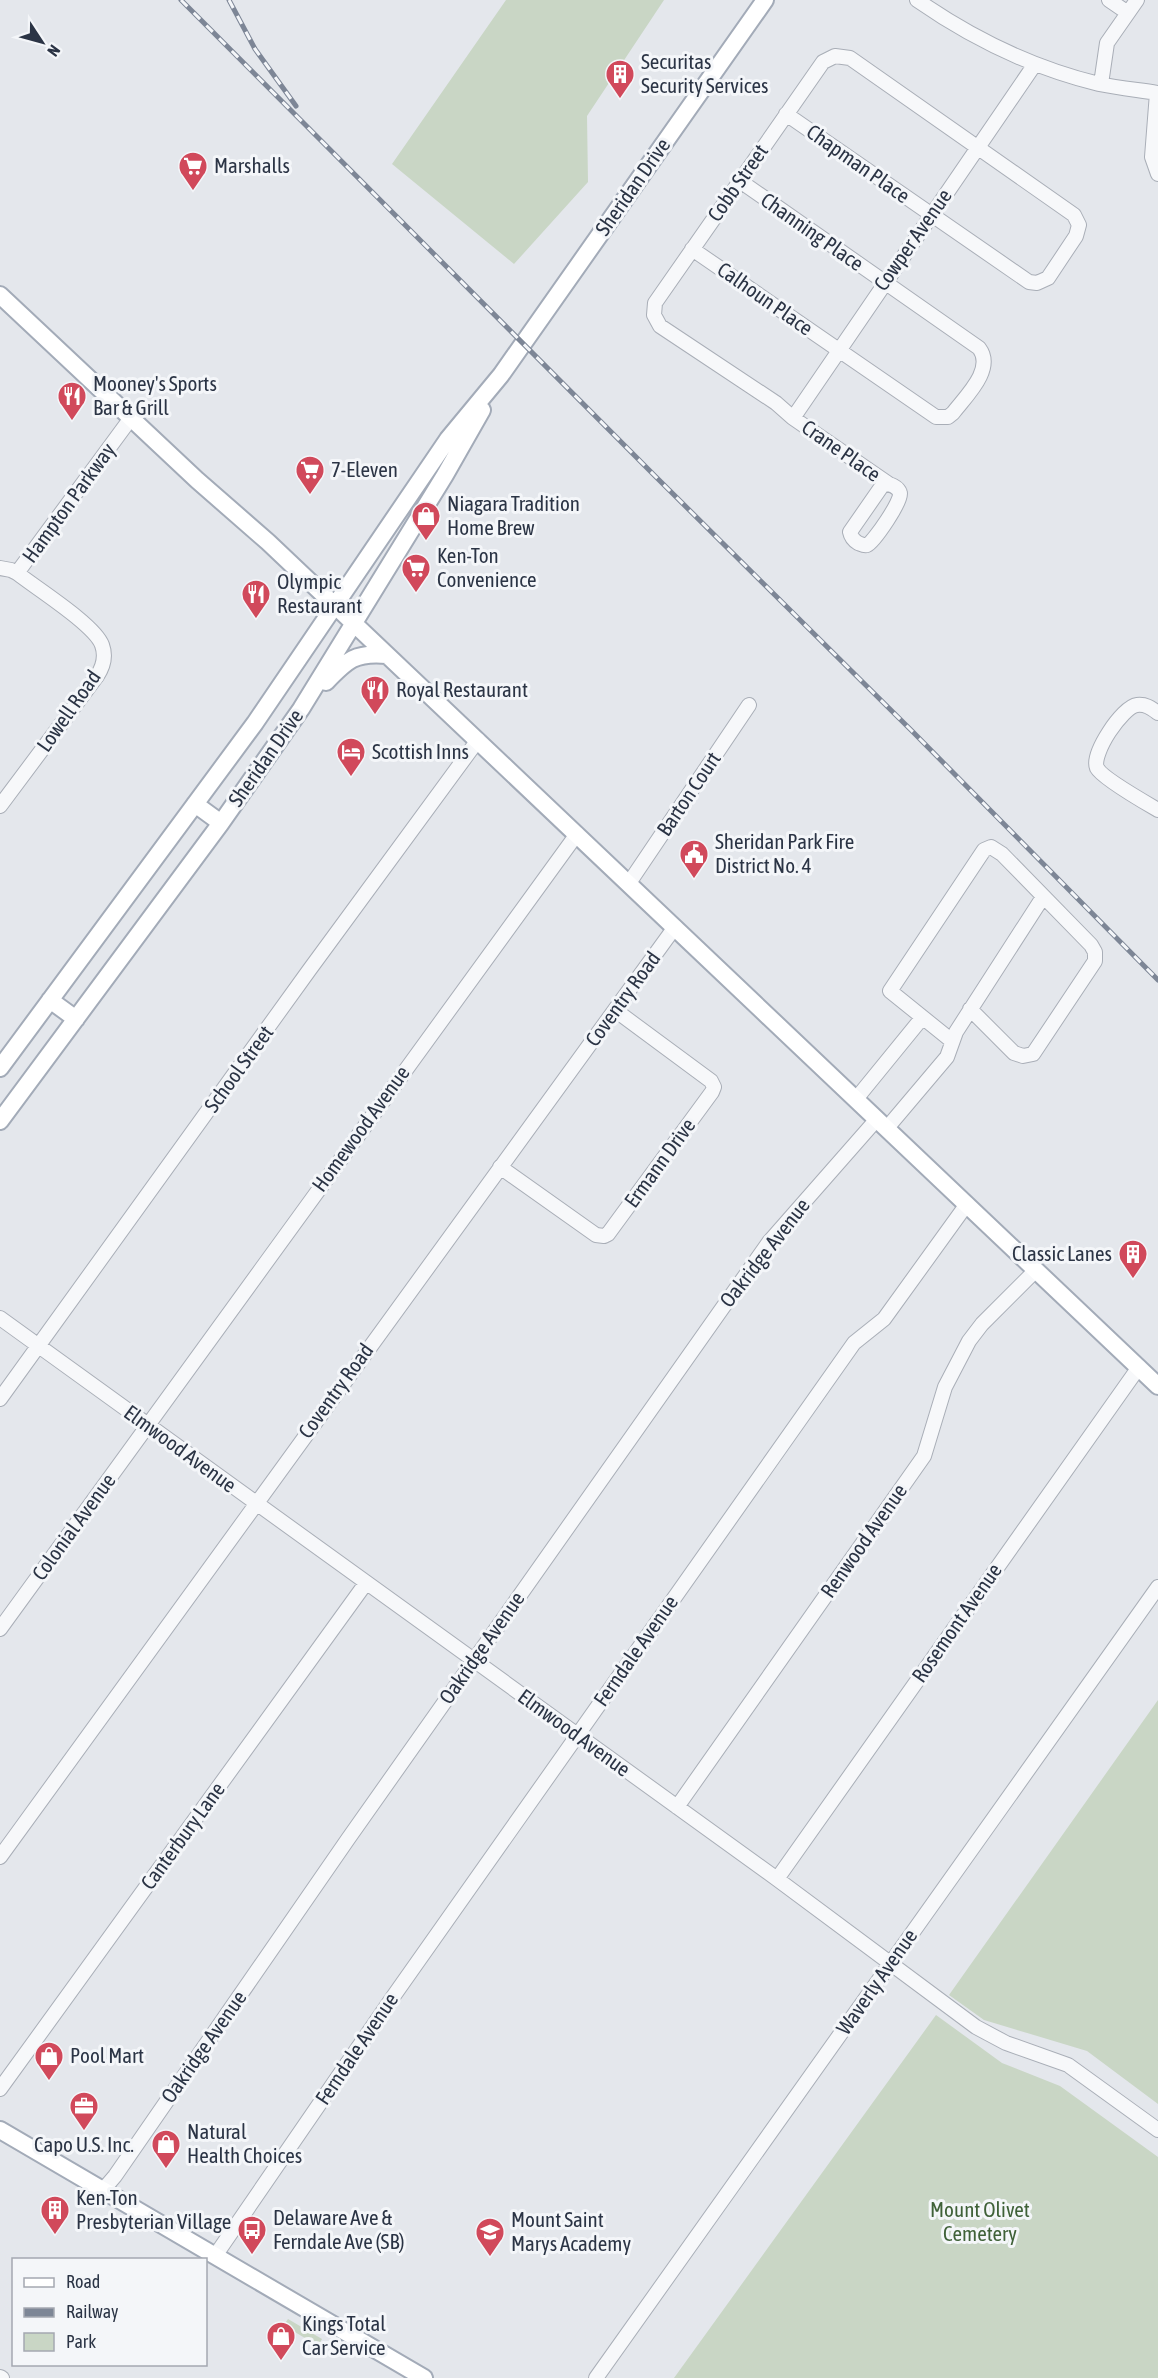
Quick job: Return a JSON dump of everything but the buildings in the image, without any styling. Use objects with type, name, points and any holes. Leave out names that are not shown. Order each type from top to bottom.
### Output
[{"type":"main road","name":"Sheridan Drive","points":[[0,1068],[195,804],[335,607],[448,439],[501,375],[765,0]]},
{"type":"main road","points":[[0,295],[478,740],[1158,1386]]},
{"type":"main road","name":"Sheridan Drive","points":[[0,1121],[221,823],[301,709],[445,475],[501,375]]},
{"type":"main road","points":[[301,709],[348,660],[365,654],[387,655]]},
{"type":"main road","points":[[195,804],[221,823]]},
{"type":"main road","points":[[50,1000],[76,1019]]},
{"type":"main road","points":[[1,2133],[424,2378]]},
{"type":"street","points":[[1109,0],[1128,13]]},
{"type":"street","points":[[1101,84],[1107,43],[1137,0]]},
{"type":"street","points":[[923,2],[977,38],[1035,64],[1101,84],[1157,93],[1152,157],[1158,174]]},
{"type":"street","name":"Cobb Street","points":[[793,418],[776,403],[660,326],[656,321],[655,303],[786,114],[823,62],[829,58],[842,56],[850,58],[977,148]]},
{"type":"street","name":"Cowper Avenue","points":[[793,418],[837,350],[1035,64]]},
{"type":"street","name":"Chapman Place","points":[[786,114],[1029,282],[1036,283],[1048,278],[1078,232],[1077,219],[977,148]]},
{"type":"street","name":"Channing Place","points":[[740,182],[980,348],[985,360],[982,373],[954,413],[948,417],[936,417],[837,350]]},
{"type":"street","name":"Calhoun Place","points":[[692,249],[837,350]]},
{"type":"street","name":"Hampton Parkway","points":[[0,568],[17,573],[131,418]]},
{"type":"street","name":"Crane Place","points":[[793,418],[889,484]]},
{"type":"street","name":"Lowell Road","points":[[0,806],[97,676],[104,661],[102,645],[93,630],[17,573]]},
{"type":"street","name":"Barton Court","points":[[629,884],[749,705]]},
{"type":"street","points":[[1158,713],[1145,705],[1126,710],[1098,751],[1096,762],[1101,773],[1158,810]]},
{"type":"street","name":"School Street","points":[[0,1399],[478,740]]},
{"type":"street","name":"Homewood Avenue","points":[[148,1425],[577,834]]},
{"type":"street","points":[[952,1041],[890,991],[984,850],[988,848],[995,849],[1091,945],[1096,956],[1037,1051],[1023,1056],[1014,1053],[969,1009]]},
{"type":"street","name":"Oakridge Avenue","points":[[103,2190],[769,1242],[947,1057],[952,1041],[969,1009],[1043,897]]},
{"type":"street","name":"Coventry Road","points":[[0,1857],[675,927]]},
{"type":"street","name":"Ermann Drive","points":[[500,1167],[596,1235],[608,1234],[714,1087],[711,1081],[615,1010]]},
{"type":"street","points":[[856,1099],[922,1018]]},
{"type":"street","name":"Ferndale Avenue","points":[[215,2256],[395,1994],[854,1342],[884,1319],[967,1204]]},
{"type":"street","name":"Renwood Avenue","points":[[676,1807],[924,1456],[945,1387],[969,1341],[982,1324],[1035,1269]]},
{"type":"street","name":"Elmwood Avenue","points":[[0,1318],[777,1879],[985,2032],[1006,2043],[1068,2065],[1158,2130]]},
{"type":"street","name":"Rosemont Avenue","points":[[777,1879],[1139,1367]]},
{"type":"street","name":"Colonial Avenue","points":[[0,1629],[148,1425]]},
{"type":"street","name":"Canterbury Lane","points":[[0,2089],[366,1583]]},
{"type":"street","name":"Waverly Avenue","points":[[596,2378],[1158,1587]]},
{"type":"green space","points":[[506,0],[664,0],[587,116],[588,182],[514,264],[392,164]]},
{"type":"green space","points":[[1158,1700],[1158,2104],[1087,2051],[984,2020],[949,1995]]},
{"type":"green space","name":"Mount Olivet Cemetery","points":[[936,2015],[1002,2063],[1060,2086],[1158,2157],[1158,2378],[674,2378]]},
{"type":"green space","points":[[288,2319],[322,2339],[318,2346],[285,2326],[274,2344],[271,2343]]},
{"type":"railway","points":[[181,0],[1158,980]]},
{"type":"railway","points":[[229,0],[255,49],[296,106]]},
{"type":"place","name":"Securitas Security Services","points":[[620,100]]},
{"type":"place","name":"Marshalls","points":[[193,192]]},
{"type":"place","name":"Mooney's Sports Bar & Grill","points":[[72,422]]},
{"type":"place","name":"7-Eleven","points":[[310,496]]},
{"type":"place","name":"Niagara Tradition Home Brew","points":[[426,542]]},
{"type":"place","name":"Ken-Ton Convenience","points":[[416,594]]},
{"type":"place","name":"Olympic Restaurant","points":[[256,620]]},
{"type":"place","name":"Royal Restaurant","points":[[375,716]]},
{"type":"place","name":"Scottish Inns","points":[[351,778]]},
{"type":"place","name":"Sheridan Park Fire District No. 4","points":[[694,880]]},
{"type":"place","name":"Classic Lanes","points":[[1133,1280]]},
{"type":"place","name":"Pool Mart","points":[[49,2082]]},
{"type":"place","name":"Capo U.S. Inc.","points":[[84,2132]]},
{"type":"place","name":"Natural Health Choices","points":[[166,2170]]},
{"type":"place","name":"Ken-Ton Presbyterian Village","points":[[55,2236]]},
{"type":"place","name":"Delaware Ave & Ferndale Ave (SB)","points":[[252,2256]]},
{"type":"place","name":"Mount Saint Marys Academy","points":[[490,2258]]},
{"type":"place","name":"Kings Total Car Service","points":[[281,2362]]}]
